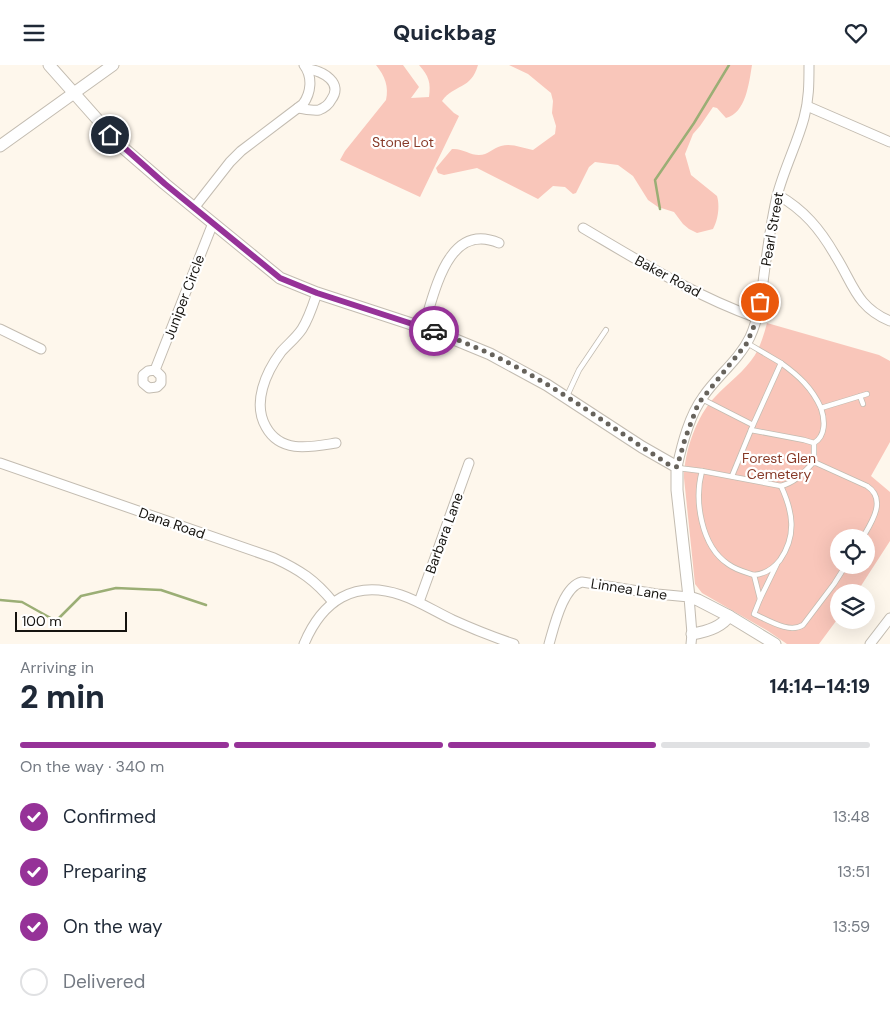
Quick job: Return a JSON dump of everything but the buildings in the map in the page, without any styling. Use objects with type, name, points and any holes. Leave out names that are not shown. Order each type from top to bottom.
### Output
[{"type":"street","points":[[49,65],[121,146],[280,278],[317,293],[423,328],[490,354],[524,371],[642,447],[677,467]]},
{"type":"street","points":[[0,146],[113,65]]},
{"type":"street","name":"Pearl Street","points":[[691,639],[689,597],[677,490],[677,467],[690,423],[701,399],[747,343],[757,318],[778,195],[807,106],[809,65]]},
{"type":"street","points":[[194,208],[236,156],[305,101],[310,79],[306,67]]},
{"type":"street","points":[[298,108],[321,109],[329,103],[334,93],[334,83],[328,77],[321,72],[306,67]]},
{"type":"street","points":[[807,106],[890,142]]},
{"type":"street","points":[[778,195],[800,210],[814,224],[837,257],[856,294],[864,304],[875,314],[890,321]]},
{"type":"street","name":"Juniper Circle","points":[[155,370],[213,223]]},
{"type":"street","name":"Baker Road","points":[[583,228],[676,282],[757,318]]},
{"type":"street","points":[[423,328],[441,273],[451,256],[459,248],[473,240],[487,239],[499,243]]},
{"type":"street","points":[[317,293],[303,328],[281,353],[267,377],[261,396],[260,412],[271,435],[288,446],[302,447],[336,443]]},
{"type":"street","points":[[0,329],[41,349]]},
{"type":"street","name":"Dana Road","points":[[0,463],[274,558],[307,575],[319,585],[333,602]]},
{"type":"street","name":"Barbara Lane","points":[[419,602],[469,463]]},
{"type":"street","name":"Linnea Lane","points":[[549,644],[565,598],[572,586],[578,582],[592,582],[669,596],[689,597]]},
{"type":"street","points":[[304,644],[316,619],[333,602],[355,592],[372,590],[390,592],[419,602],[463,625],[514,644]]},
{"type":"street","points":[[689,597],[729,616],[775,644]]},
{"type":"street","points":[[691,639],[724,623],[729,616]]},
{"type":"street","points":[[870,644],[890,618]]},
{"type":"lane","points":[[566,397],[579,370],[606,330]]},
{"type":"lane","points":[[747,343],[781,363],[805,381],[816,397],[824,421],[823,431],[819,440],[814,443],[751,431]]},
{"type":"lane","points":[[732,476],[781,363]]},
{"type":"lane","points":[[821,408],[867,393]]},
{"type":"lane","points":[[860,396],[863,404]]},
{"type":"lane","points":[[701,399],[753,425]]},
{"type":"lane","points":[[677,467],[781,486],[797,479],[814,462],[814,443]]},
{"type":"lane","points":[[814,462],[873,490],[878,502],[877,511],[867,529]]},
{"type":"lane","points":[[702,471],[699,481],[702,521],[708,538],[718,555],[728,564],[754,575],[762,574],[777,564]]},
{"type":"lane","points":[[748,628],[777,564],[788,546],[792,525],[787,498],[781,486]]},
{"type":"lane","points":[[754,615],[789,628],[801,627],[840,574]]},
{"type":"lane","points":[[754,575],[760,599]]},
{"type":"green space","name":"Stone Lot","points":[[376,65],[403,65],[419,87],[411,98],[429,97],[430,88],[428,80],[419,65],[478,65],[475,73],[467,83],[442,101],[459,116],[420,197],[340,160],[345,151],[386,100],[386,82]]},
{"type":"green space","points":[[509,65],[752,65],[745,96],[738,110],[726,118],[717,108],[713,107],[693,134],[685,154],[691,175],[717,196],[718,213],[713,229],[697,233],[689,229],[674,212],[658,207],[648,200],[633,176],[618,165],[595,162],[589,167],[576,193],[573,194],[565,187],[553,186],[538,199],[477,168],[444,175],[438,173],[436,168],[452,149],[479,155],[505,145],[533,150],[555,134],[556,126],[552,113],[553,101],[551,93],[528,74]]},
{"type":"green space","name":"Forest Glen Cemetery","points":[[767,323],[879,355],[890,361],[890,442],[871,476],[890,492],[890,541],[875,564],[875,529],[830,529],[830,574],[869,574],[862,584],[830,584],[830,629],[819,644],[787,644],[702,593],[695,584],[684,478],[689,446],[697,424],[708,405],[751,361],[762,339]]},
{"type":"waterway","points":[[660,209],[655,180],[694,123],[729,65]]},
{"type":"waterway","points":[[0,600],[22,602],[56,621],[81,596],[116,588],[161,590],[206,605]]},
{"type":"way so far","points":[[434,331],[490,354],[524,371],[560,392],[668,464],[677,467],[698,404],[747,343],[754,326],[760,302]]},
{"type":"route","points":[[110,135],[165,184],[280,278],[317,293],[434,331]]}]
